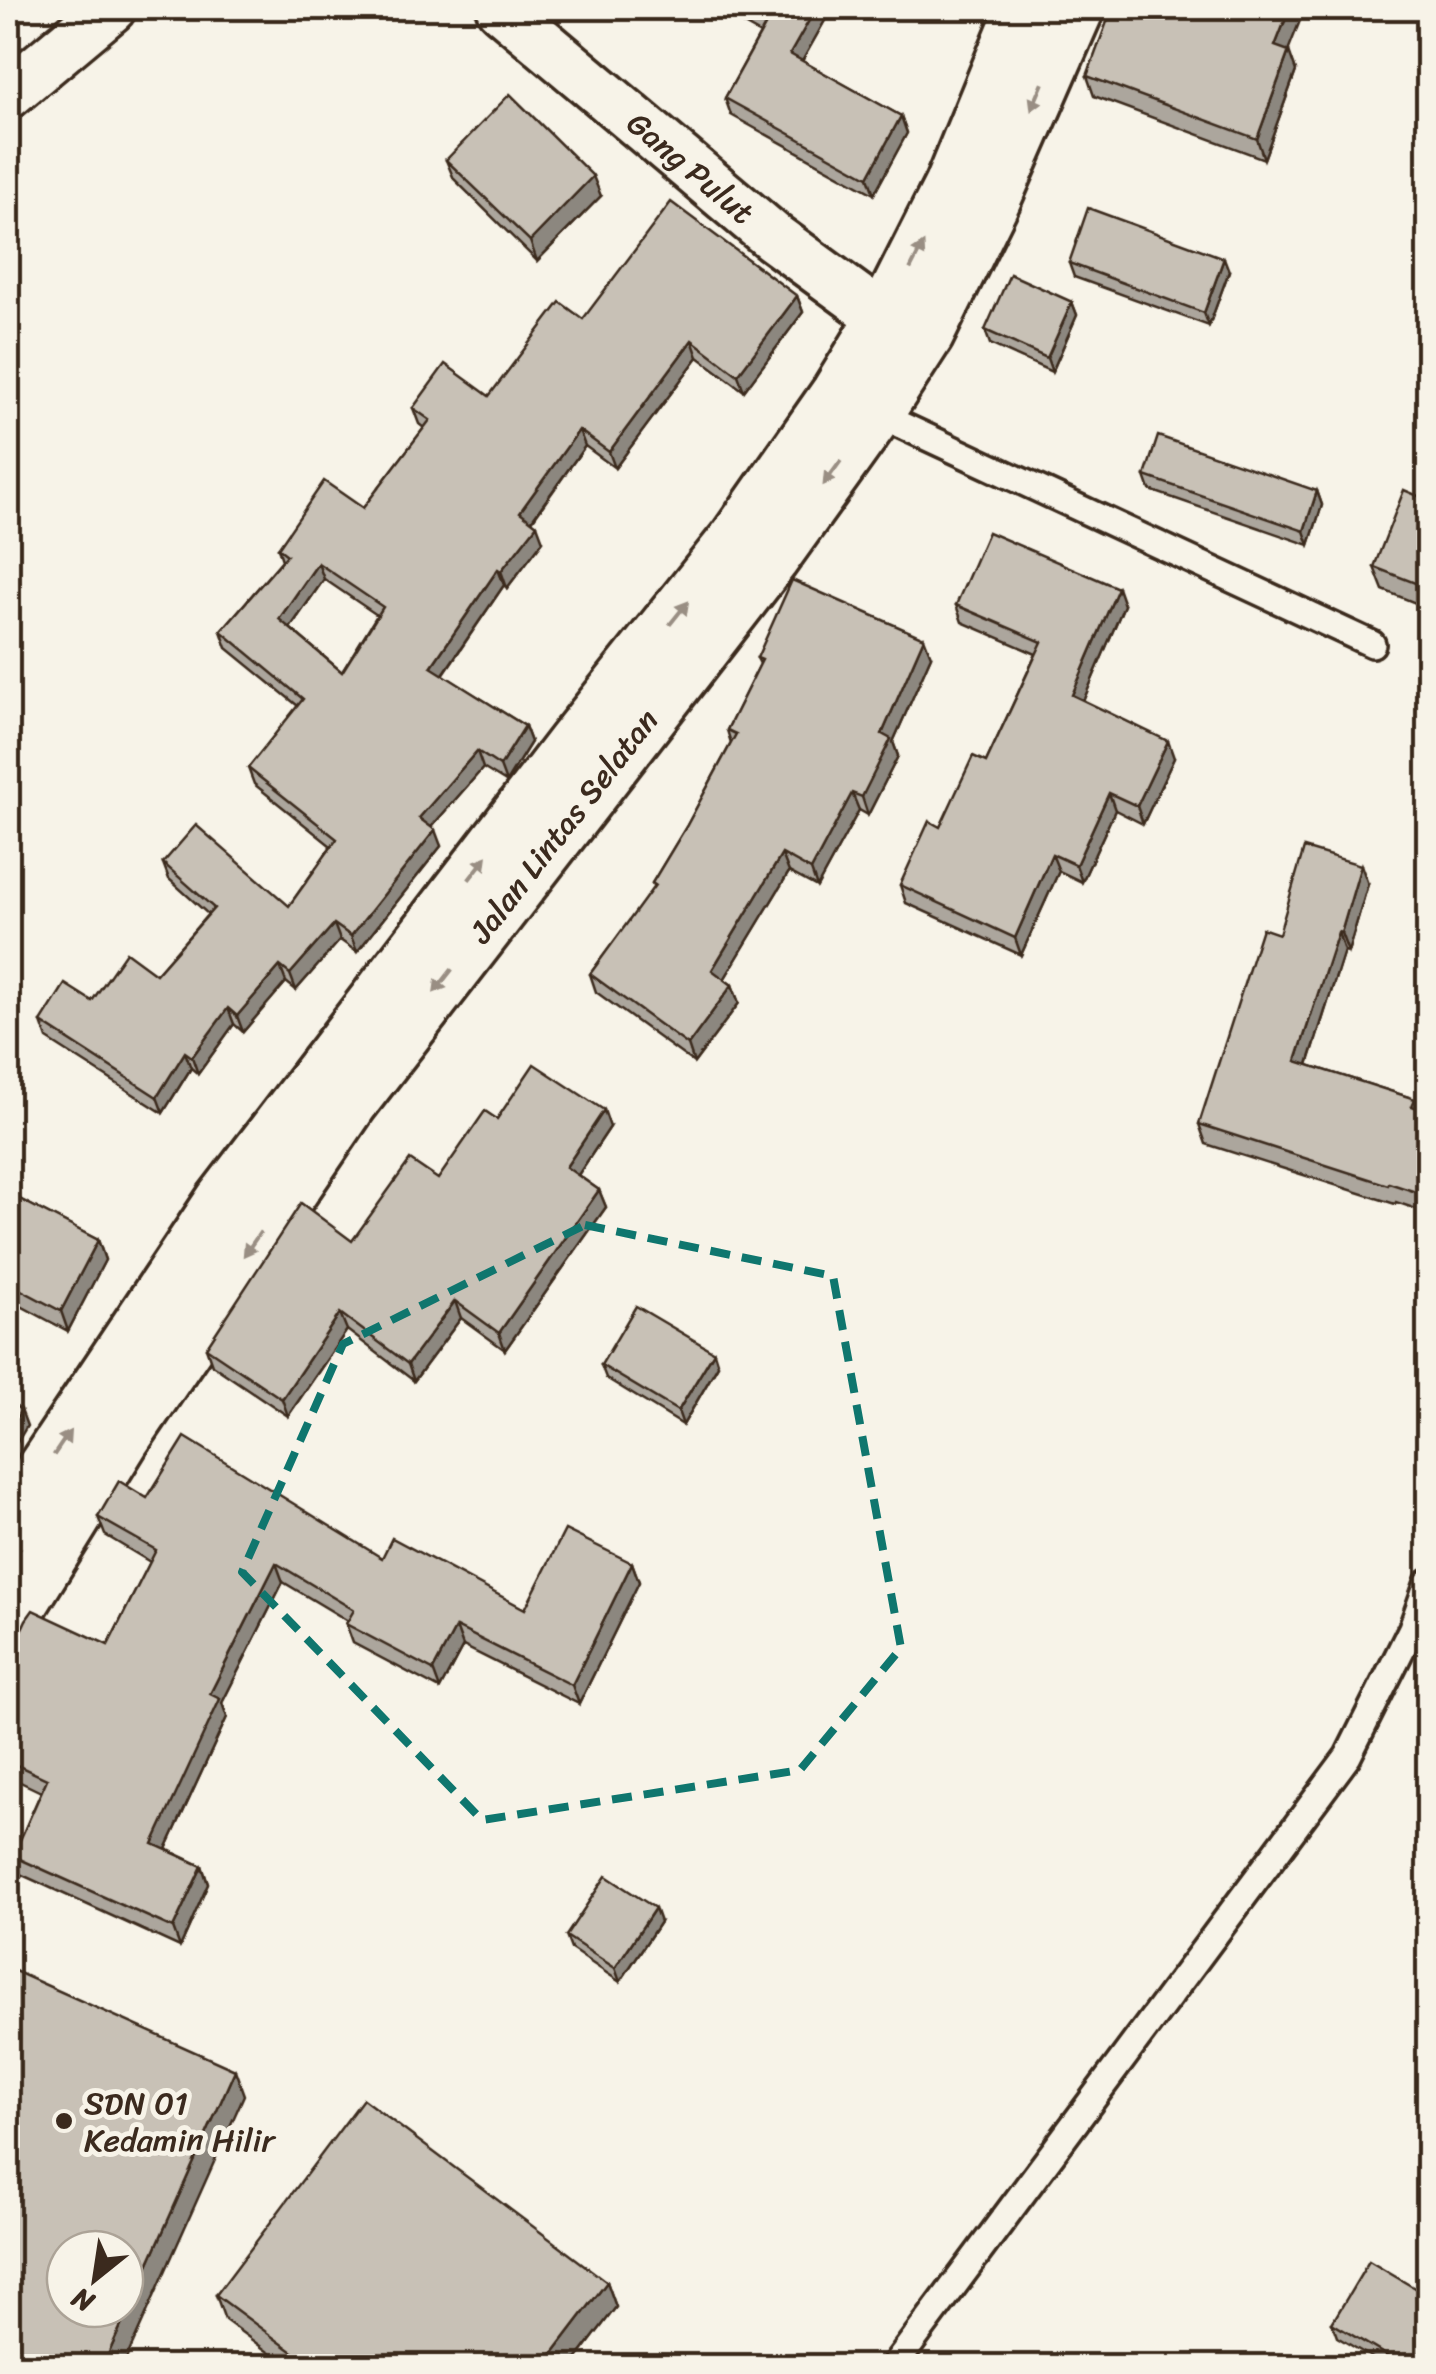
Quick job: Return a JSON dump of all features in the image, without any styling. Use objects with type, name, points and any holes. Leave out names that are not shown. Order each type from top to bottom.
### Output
[{"type":"highway","name":"Jalan Lintas Selatan","points":[[8,1620],[236,1267],[332,1090],[574,744],[737,540],[839,394],[885,319],[952,186],[1025,8]]},
{"type":"highway","name":"Jalan Lintas Selatan","points":[[8,1524],[223,1202],[332,1090],[771,558],[875,413],[926,334],[968,250],[1076,8]]},
{"type":"street","points":[[8,94],[111,8]]},
{"type":"street","name":"Gang Pulut","points":[[501,8],[773,236],[885,319]]},
{"type":"lane","points":[[875,413],[1372,644]]},
{"type":"lane","points":[[894,2366],[1348,1756],[1412,1628],[1428,1583]]},
{"type":"highlighted area","points":[[585,1225],[833,1276],[901,1648],[800,1770],[482,1820],[242,1572],[343,1344]]},
{"type":"building","points":[[737,8],[816,8],[790,54],[901,116],[868,177],[725,98],[766,24]]},
{"type":"building","points":[[1112,8],[1290,8],[1275,46],[1289,51],[1257,139],[1087,76]]},
{"type":"building","points":[[510,94],[593,176],[530,241],[446,160]]},
{"type":"building","points":[[671,202],[797,296],[738,375],[692,340],[609,452],[579,430],[520,512],[537,525],[501,571],[498,569],[431,667],[525,726],[500,766],[477,751],[419,818],[435,830],[351,936],[334,924],[290,974],[280,966],[237,1016],[228,1008],[192,1057],[185,1052],[157,1097],[41,1022],[65,984],[92,1001],[126,952],[156,974],[214,908],[163,863],[196,825],[289,906],[337,839],[248,768],[303,699],[221,631],[287,555],[278,548],[324,481],[363,508],[430,420],[413,408],[445,364],[489,396],[560,302],[583,319]],"holes":[[[318,563],[383,607],[342,672],[279,619]]]},
{"type":"building","points":[[1088,208],[1224,258],[1204,313],[1069,263]]},
{"type":"building","points":[[1010,274],[1072,302],[1047,358],[985,330]]},
{"type":"building","points":[[1158,436],[1317,491],[1304,531],[1145,476]]},
{"type":"building","points":[[1404,490],[1428,500],[1428,588],[1374,567]]},
{"type":"building","points":[[988,532],[1118,588],[1072,695],[1168,741],[1137,806],[1109,793],[1076,865],[1052,854],[1015,938],[900,885],[929,821],[940,827],[973,756],[986,762],[1042,642],[956,605]]},
{"type":"building","points":[[792,580],[924,638],[882,734],[891,739],[862,797],[852,793],[811,870],[782,854],[712,970],[732,985],[688,1045],[590,974],[655,885],[652,883],[736,734],[727,730],[762,660],[757,658]]},
{"type":"building","points":[[1304,848],[1361,865],[1296,1061],[1415,1099],[1412,1106],[1428,1112],[1428,1196],[1199,1124],[1262,928],[1279,934]]},
{"type":"building","points":[[534,1064],[604,1110],[566,1167],[599,1190],[499,1333],[455,1301],[408,1364],[340,1313],[282,1399],[206,1348],[301,1203],[352,1241],[410,1160],[438,1179],[485,1111],[497,1119]]},
{"type":"building","points":[[8,1193],[98,1240],[61,1311],[8,1283]]},
{"type":"building","points":[[636,1306],[714,1352],[678,1411],[601,1365]]},
{"type":"building","points":[[8,1401],[21,1410],[8,1432]]},
{"type":"building","points":[[185,1437],[382,1558],[392,1538],[525,1609],[565,1530],[632,1563],[572,1685],[456,1627],[433,1670],[346,1624],[354,1610],[276,1563],[210,1694],[220,1699],[153,1844],[202,1866],[173,1928],[13,1856],[47,1779],[8,1761],[8,1659],[33,1610],[108,1645],[156,1550],[98,1517],[119,1481],[147,1498]]},
{"type":"building","points":[[606,1876],[655,1908],[615,1968],[566,1936]]},
{"type":"building","points":[[8,1968],[235,2070],[145,2272],[145,2229],[45,2229],[45,2329],[120,2329],[103,2366],[8,2366]]},
{"type":"building","points":[[363,2099],[607,2282],[543,2366],[312,2366],[216,2295]]},
{"type":"building","points":[[1369,2261],[1428,2296],[1428,2341],[1413,2366],[1404,2366],[1332,2323]]},
{"type":"place","name":"SDN 01 Kedamin Hilir","points":[[64,2121]]}]
